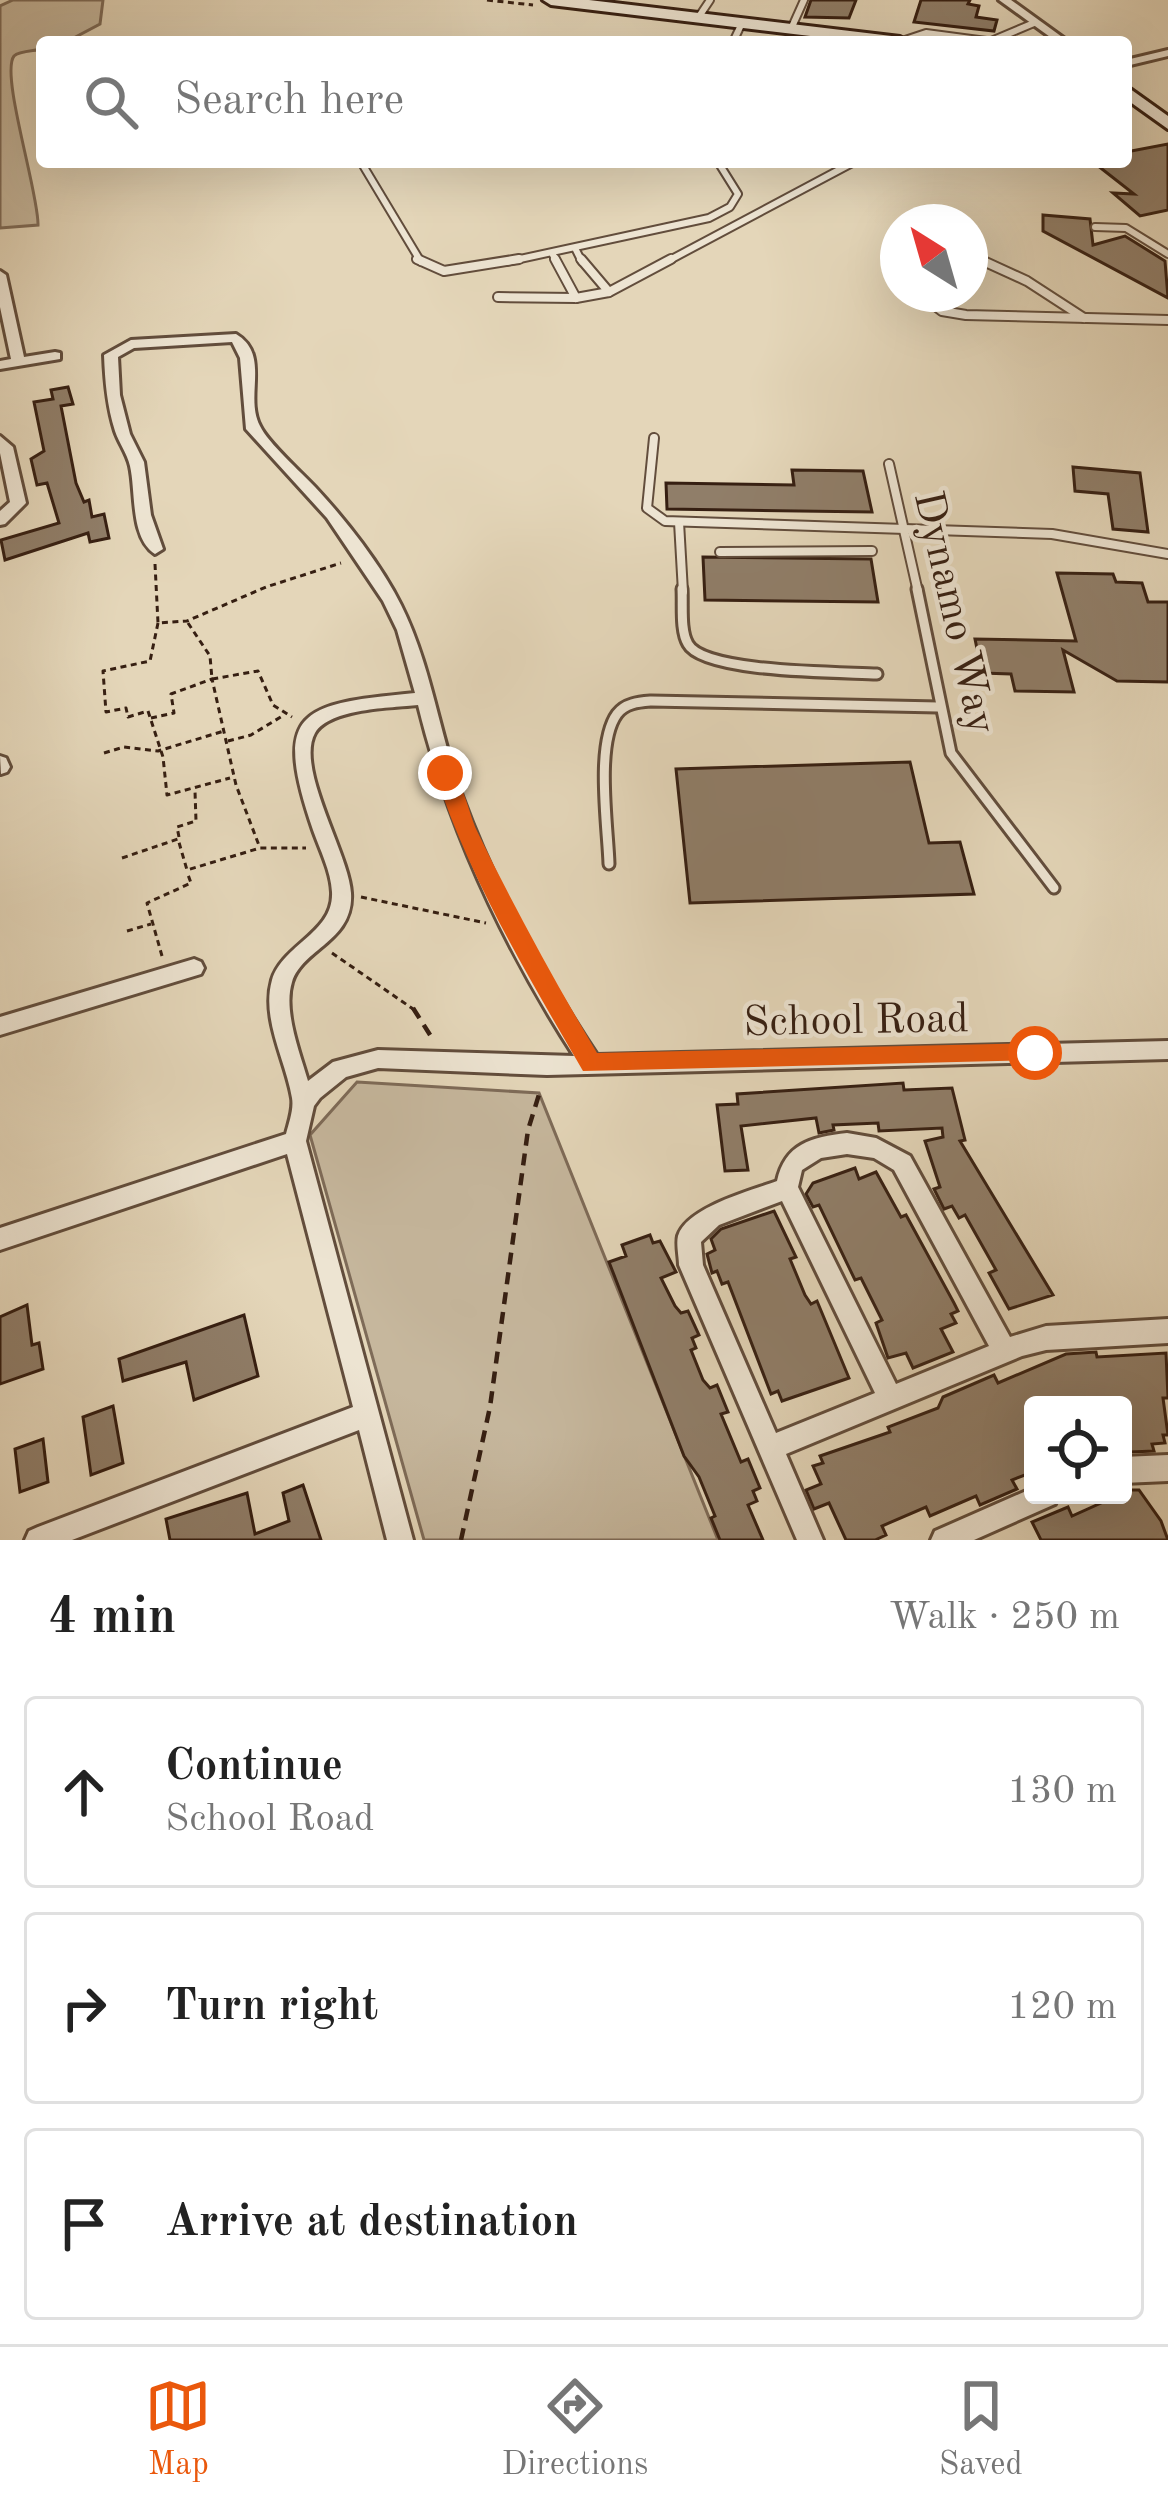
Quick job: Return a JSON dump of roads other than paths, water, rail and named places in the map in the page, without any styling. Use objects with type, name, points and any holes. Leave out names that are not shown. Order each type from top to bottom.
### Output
[{"type":"main road","points":[[550,0],[607,3],[849,36]]},
{"type":"main road","points":[[1132,96],[1168,124]]},
{"type":"street","points":[[1004,0],[1046,36]]},
{"type":"street","points":[[1132,60],[1168,53]]},
{"type":"street","points":[[0,275],[18,362]]},
{"type":"street","points":[[155,549],[143,515],[137,462],[123,434],[113,395],[110,358],[118,347],[131,344],[231,337],[243,343],[248,358],[248,416],[253,429],[332,514],[390,599],[405,631],[458,812],[550,998],[591,1064]]},
{"type":"street","points":[[0,365],[55,356]]},
{"type":"street","points":[[0,441],[6,447],[18,503],[0,520]]},
{"type":"street","points":[[400,1540],[295,1142],[304,1103],[280,1000],[287,970],[338,917],[342,892],[303,771],[300,740],[307,722],[336,707],[425,698]]},
{"type":"street","points":[[0,1026],[194,968]]},
{"type":"street","name":"School Road","points":[[304,1103],[326,1078],[358,1062],[547,1066],[1168,1049]]},
{"type":"street","points":[[0,1239],[295,1142]]},
{"type":"street","points":[[890,1398],[788,1188],[792,1164],[814,1149],[851,1144],[890,1152],[902,1163],[1004,1349]]},
{"type":"street","points":[[788,1188],[699,1224],[686,1250],[810,1540]]},
{"type":"street","points":[[770,1448],[1004,1349],[1046,1338],[1168,1331]]},
{"type":"street","points":[[38,1540],[367,1414]]},
{"type":"street","points":[[1132,1470],[1166,1472]]},
{"type":"street","points":[[944,1540],[1026,1504]]},
{"type":"lane","points":[[698,18],[710,0]]},
{"type":"lane","points":[[791,29],[804,0]]},
{"type":"lane","points":[[736,36],[742,23]]},
{"type":"lane","points":[[1004,36],[1034,23]]},
{"type":"lane","points":[[917,36],[951,36]]},
{"type":"lane","points":[[364,168],[408,247],[428,268],[464,271],[678,227],[730,207],[738,194],[722,168]]},
{"type":"lane","points":[[498,297],[577,298],[609,292],[843,168]]},
{"type":"lane","points":[[1095,226],[1134,231],[1168,254]]},
{"type":"lane","points":[[576,250],[586,269],[609,292]]},
{"type":"lane","points":[[553,255],[577,298]]},
{"type":"lane","points":[[988,263],[1027,281],[1084,318]]},
{"type":"lane","points":[[944,312],[1168,320]]},
{"type":"lane","points":[[654,438],[647,508],[656,518],[1052,534],[1168,554]]},
{"type":"lane","name":"Dynamo Way","points":[[889,464],[951,753],[1054,888]]},
{"type":"lane","points":[[679,522],[685,641],[697,656],[735,664],[877,674]]},
{"type":"lane","points":[[836,528],[840,551]]},
{"type":"lane","points":[[720,552],[872,551]]},
{"type":"lane","points":[[609,864],[608,750],[613,721],[626,706],[651,701],[938,706]]}]
